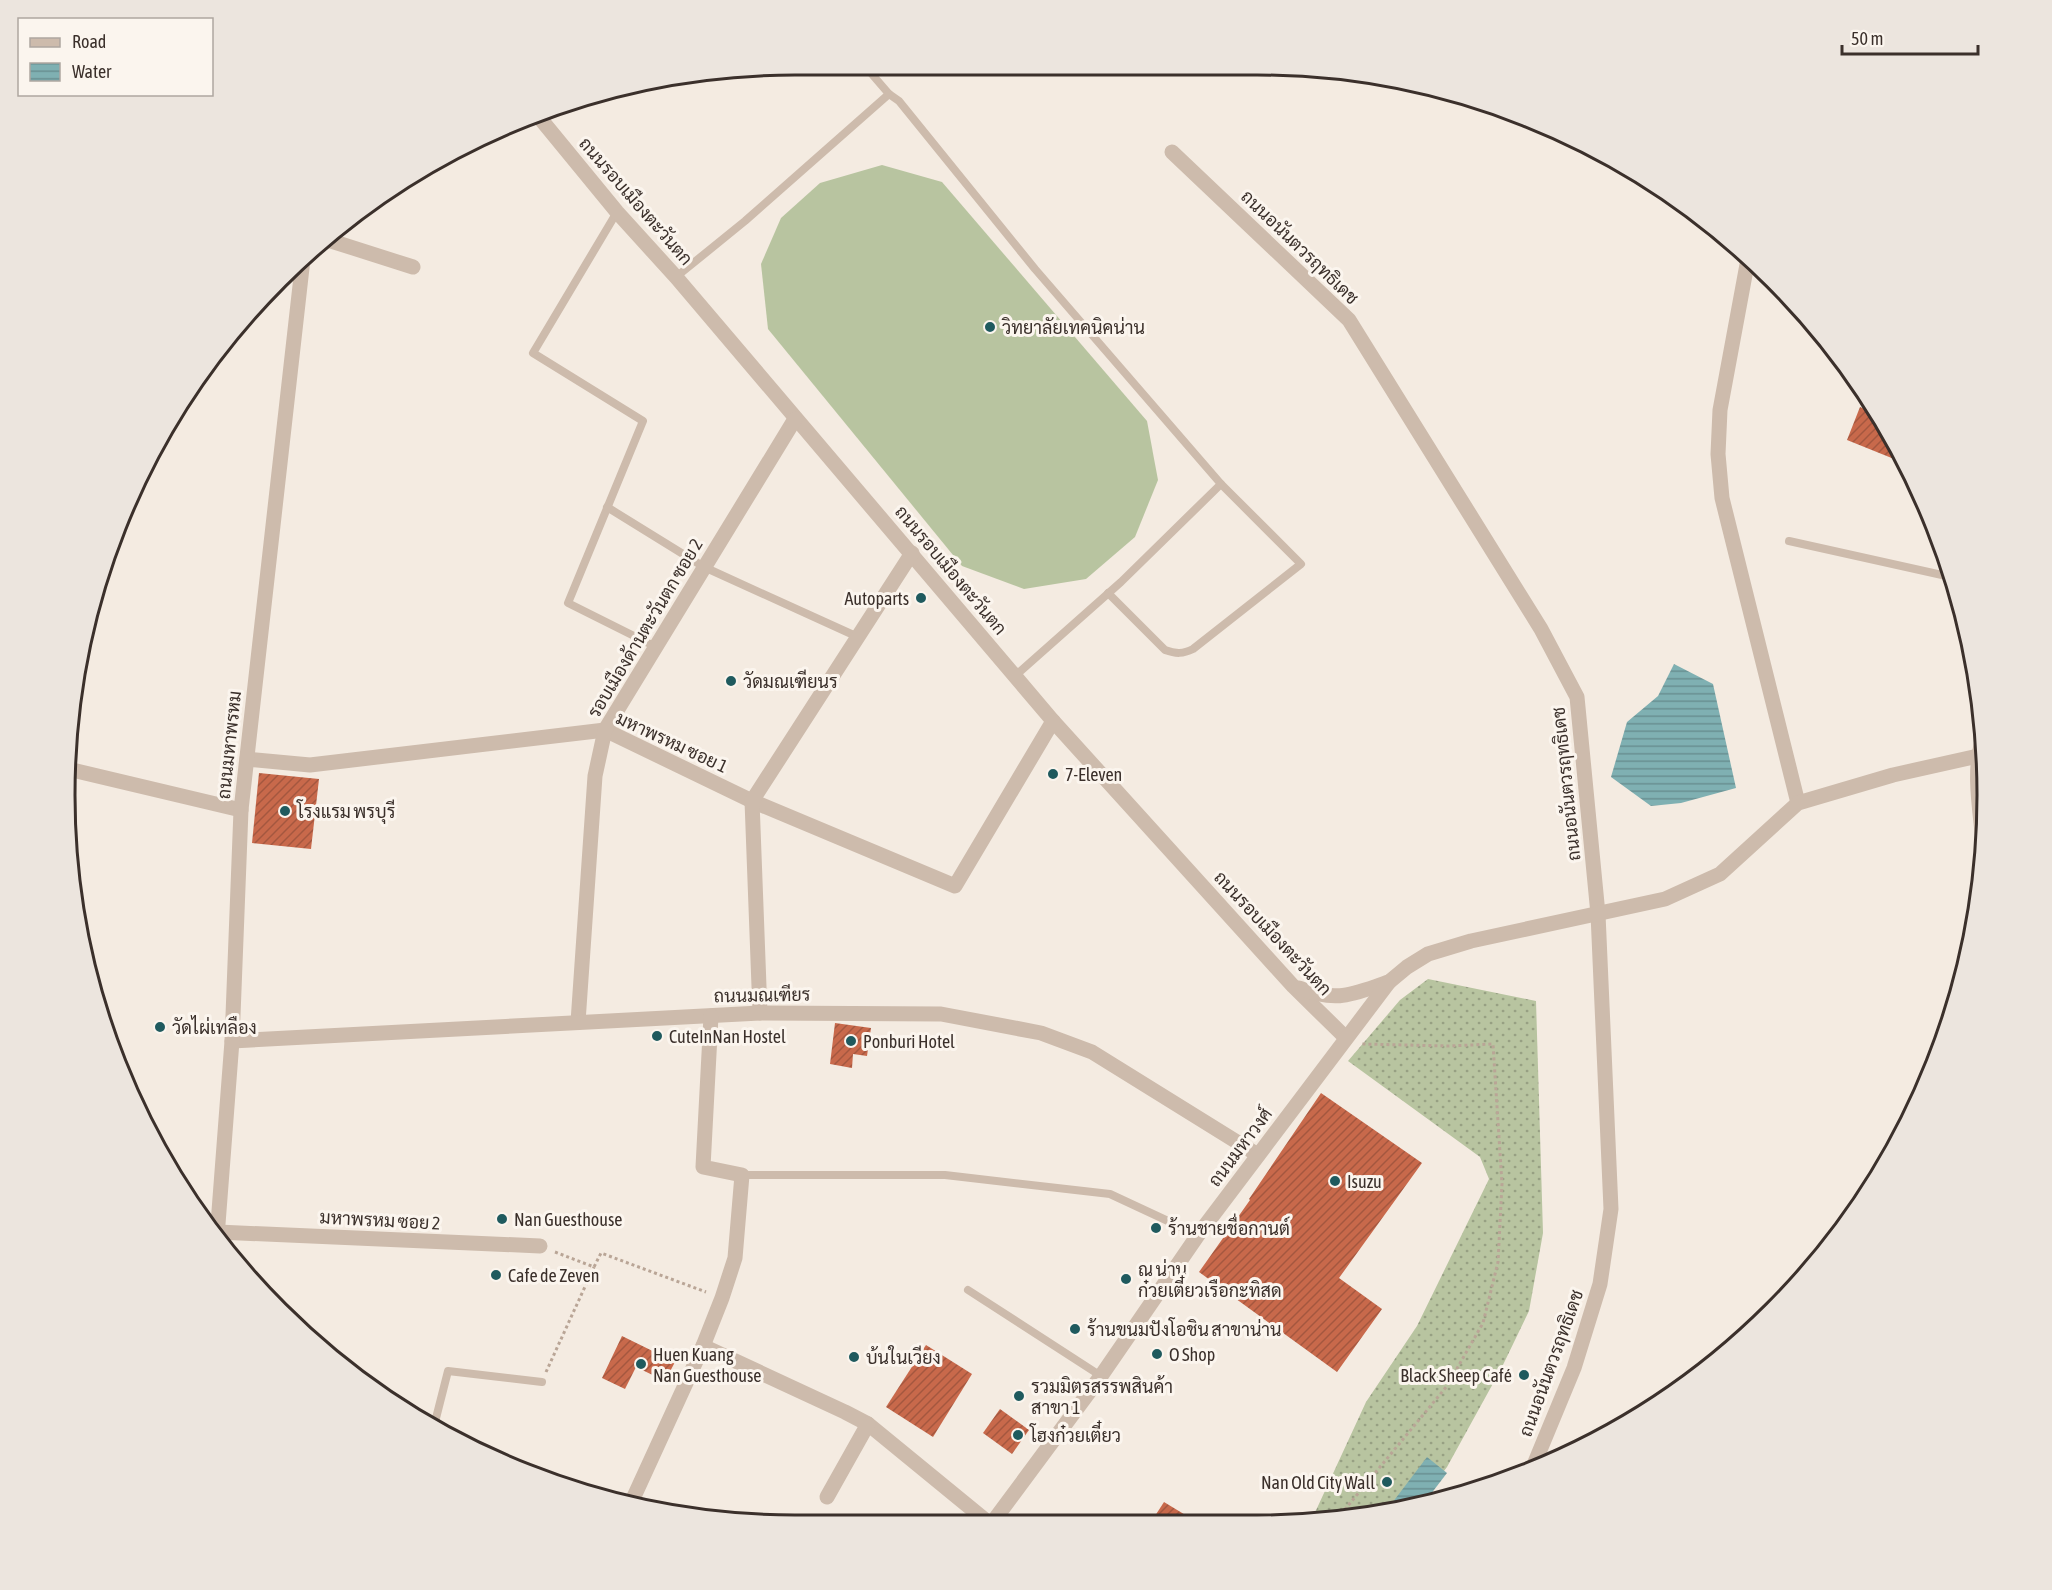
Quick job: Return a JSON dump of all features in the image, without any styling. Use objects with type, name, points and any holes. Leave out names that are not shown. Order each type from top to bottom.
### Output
[{"type":"street","name":"ถนนรอบเมืองตะวันตก","points":[[542,121],[617,212],[676,277],[1053,721],[1293,986],[1346,1038]]},
{"type":"street","name":"ถนนอนันตวรฤทธิเดช","points":[[1172,152],[1349,320],[1542,629],[1578,697],[1598,914],[1611,1209],[1600,1284],[1574,1368],[1542,1456]]},
{"type":"street","points":[[335,242],[412,267]]},
{"type":"street","points":[[1746,268],[1720,410],[1718,454],[1722,498],[1798,803],[1975,750]]},
{"type":"street","name":"ถนนมหาพรหม","points":[[218,1225],[232,1041],[241,810],[302,271]]},
{"type":"street","name":"รอบเมืองด้านตะวันตก ซอย 2","points":[[578,1022],[594,776],[605,730],[795,419]]},
{"type":"street","points":[[760,1013],[752,801],[912,553]]},
{"type":"street","name":"มหาพรหม ซอย 1","points":[[247,759],[310,765],[605,730],[752,801],[955,886],[1053,721]]},
{"type":"street","points":[[76,771],[241,810]]},
{"type":"street","name":"ถนนมหาวงศ์","points":[[998,1515],[1101,1376],[1198,1235],[1389,982],[1421,958],[1471,940],[1665,899],[1720,874],[1798,803]]},
{"type":"street","points":[[1293,986],[1315,994],[1333,997],[1352,994],[1389,982]]},
{"type":"street","name":"ถนนมณเฑียร","points":[[232,1041],[760,1013],[940,1014],[1041,1033],[1092,1052],[1258,1155]]},
{"type":"street","points":[[634,1496],[703,1346],[735,1258],[742,1175],[703,1167],[711,1016]]},
{"type":"street","name":"มหาพรหม ซอย 2","points":[[225,1234],[540,1246]]},
{"type":"street","points":[[703,1346],[867,1424],[979,1515]]},
{"type":"street","points":[[827,1497],[867,1424]]},
{"type":"lane","points":[[873,75],[889,94],[899,101],[1035,268],[1221,484],[1301,564],[1193,649],[1183,654],[1166,650],[1108,593]]},
{"type":"lane","points":[[676,277],[745,221],[889,94]]},
{"type":"lane","points":[[617,212],[533,353],[643,421],[568,603],[656,647]]},
{"type":"lane","points":[[1015,676],[1108,593],[1221,484]]},
{"type":"lane","points":[[607,507],[704,567],[858,638]]},
{"type":"lane","points":[[1789,541],[1942,575]]},
{"type":"lane","points":[[742,1175],[945,1175],[1110,1194],[1198,1235]]},
{"type":"lane","points":[[968,1290],[1101,1376]]},
{"type":"lane","points":[[436,1419],[448,1371],[542,1382]]},
{"type":"path","points":[[1345,1510],[1447,1386],[1483,1323],[1498,1262],[1502,1184],[1493,1044],[1366,1045],[1346,1038]]},
{"type":"path","points":[[540,1246],[594,1267]]},
{"type":"path","points":[[542,1382],[601,1253],[722,1298]]},
{"type":"green space","points":[[882,165],[942,182],[1147,421],[1158,480],[1135,537],[1086,579],[1024,589],[962,566],[768,329],[761,264],[781,218],[820,183]]},
{"type":"green space","points":[[1428,979],[1536,1001],[1543,1233],[1529,1311],[1501,1369],[1447,1467],[1427,1494],[1351,1509],[1315,1512],[1366,1402],[1417,1326],[1489,1179],[1480,1157],[1348,1061],[1400,1000]]},
{"type":"water","points":[[1674,664],[1713,684],[1736,788],[1681,803],[1651,806],[1611,777],[1627,722],[1658,696]]},
{"type":"water","points":[[1427,1457],[1447,1473],[1432,1493],[1393,1502]]},
{"type":"building","points":[[1860,407],[1865,409],[1893,459],[1847,440]]},
{"type":"building","name":"โรงแรม พรบุรี","points":[[259,773],[319,779],[311,849],[252,843]]},
{"type":"building","name":"Ponburi Hotel","points":[[835,1023],[871,1028],[867,1056],[853,1054],[852,1068],[830,1064]]},
{"type":"building","points":[[1321,1093],[1422,1163],[1339,1278],[1382,1309],[1337,1372],[1199,1272]]},
{"type":"building","name":"Huen Kuang Nan Guesthouse","points":[[622,1336],[675,1362],[665,1381],[636,1367],[625,1389],[602,1378]]},
{"type":"building","points":[[926,1345],[972,1374],[933,1437],[886,1407]]},
{"type":"building","points":[[1000,1409],[1029,1430],[1012,1454],[983,1433]]},
{"type":"building","points":[[1164,1502],[1185,1515],[1156,1515]]},
{"type":"place","name":"วิทยาลัยเทคนิคน่าน","points":[[990,327]]},
{"type":"place","name":"Autoparts","points":[[921,598]]},
{"type":"place","name":"วัดมณเฑียนร","points":[[731,681]]},
{"type":"place","name":"7-Eleven","points":[[1053,774]]},
{"type":"place","name":"โรงแรม พรบุรี","points":[[285,811]]},
{"type":"place","name":"วัดไผ่เทลือง","points":[[160,1027]]},
{"type":"place","name":"CuteInNan Hostel","points":[[657,1036]]},
{"type":"place","name":"Ponburi Hotel","points":[[851,1041]]},
{"type":"place","name":"Isuzu","points":[[1335,1181]]},
{"type":"place","name":"Nan Guesthouse","points":[[502,1219]]},
{"type":"place","name":"ร้านชายชื่อกานต์","points":[[1156,1228]]},
{"type":"place","name":"Cafe de Zeven","points":[[496,1275]]},
{"type":"place","name":"ณ น่าน ก๋วยเตี๋ยวเรือกะทิสด","points":[[1126,1279]]},
{"type":"place","name":"ร้านขนมปังโอชิน สาขาน่าน","points":[[1075,1329]]},
{"type":"place","name":"O Shop","points":[[1157,1354]]},
{"type":"place","name":"บ้นในเวียง","points":[[854,1357]]},
{"type":"place","name":"Huen Kuang Nan Guesthouse","points":[[641,1364]]},
{"type":"place","name":"Black Sheep Café","points":[[1524,1375]]},
{"type":"place","name":"รวมมิตรสรรพสินค้า สาขา 1","points":[[1019,1396]]},
{"type":"place","name":"โฮงก๋วยเตี๋ยว","points":[[1018,1435]]},
{"type":"place","name":"Nan Old City Wall","points":[[1387,1482]]}]
